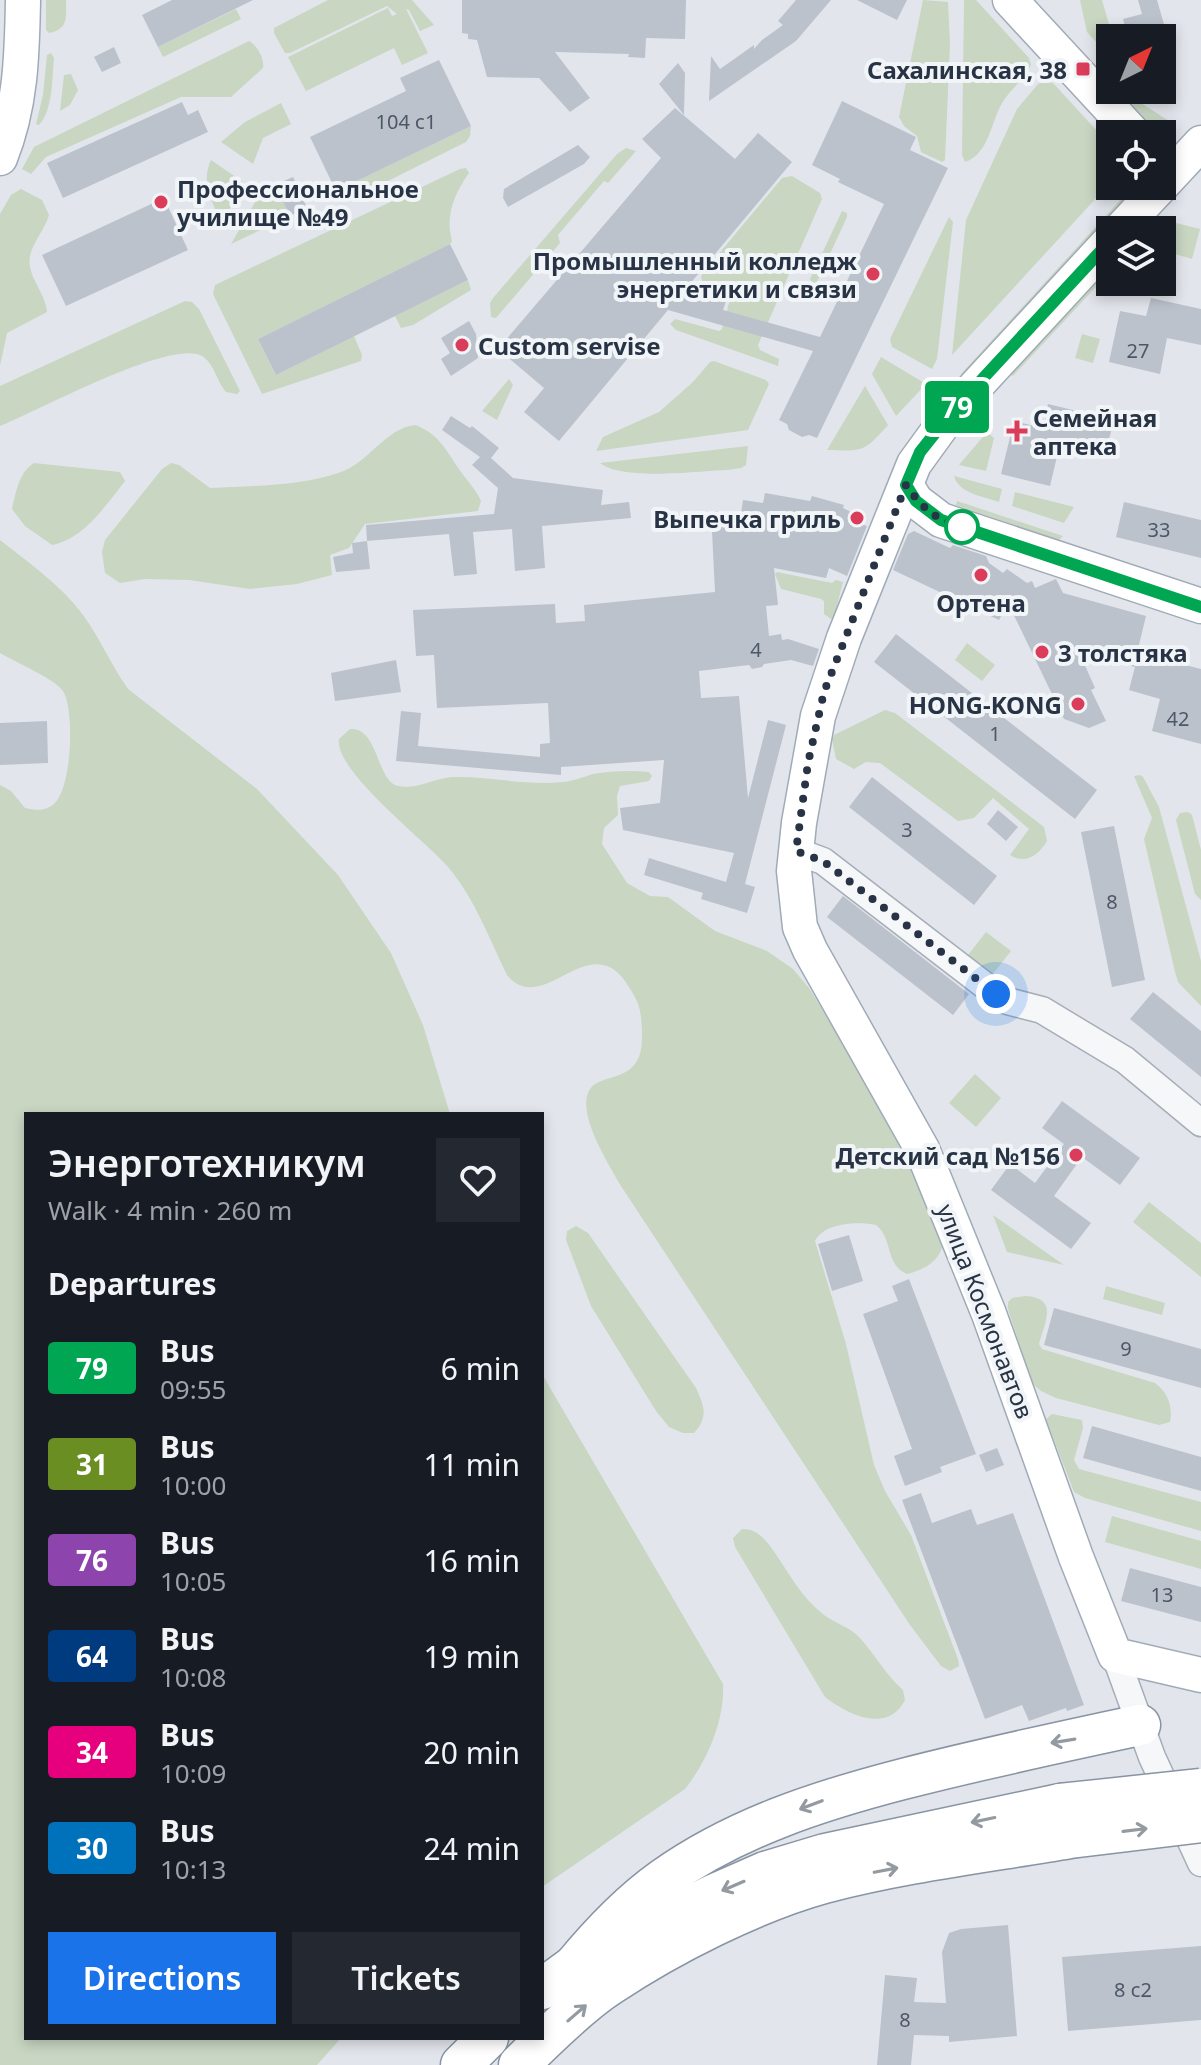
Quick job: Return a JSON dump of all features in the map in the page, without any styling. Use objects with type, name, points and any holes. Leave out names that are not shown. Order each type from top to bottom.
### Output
[{"type":"highway","points":[[557,1978],[599,1934],[663,1879],[762,1824],[824,1800],[881,1785],[996,1755],[1140,1725]]},
{"type":"highway","points":[[519,2065],[608,1986],[659,1956],[755,1909],[823,1884],[1201,1789]]},
{"type":"highway","points":[[557,1978],[586,1957],[701,1901],[765,1872],[825,1854],[1065,1821],[1201,1822]]},
{"type":"highway","points":[[461,2065],[486,2040]]},
{"type":"main road","points":[[1010,0],[1121,120]]},
{"type":"main road","points":[[0,158],[19,91],[24,43],[15,7]]},
{"type":"main road","points":[[1176,166],[1201,143]]},
{"type":"main road","points":[[1132,216],[1145,200]]},
{"type":"main road","name":"улица Космонавтов","points":[[1096,256],[951,413],[920,452],[824,692],[808,763],[794,886],[800,927],[826,981],[927,1159],[989,1314],[1076,1557],[1115,1655]]},
{"type":"main road","points":[[906,485],[916,501],[941,520],[1201,606]]},
{"type":"main road","points":[[1115,1655],[1201,1675]]},
{"type":"street","points":[[796,851],[823,861],[1002,998],[1042,1010],[1125,1060],[1201,1123]]},
{"type":"street","points":[[1115,1655],[1140,1725],[1201,1863]]},
{"type":"green space","points":[[46,0],[66,0],[63,25],[49,33],[46,30]]},
{"type":"green space","points":[[328,0],[412,0],[434,25],[420,31],[406,9],[428,53],[402,65],[394,48],[306,91],[288,57],[388,8],[392,16],[397,14],[387,6],[285,53],[274,28]]},
{"type":"green space","points":[[923,0],[948,2],[950,44],[945,160],[942,162],[921,152],[917,136],[904,126],[899,117]]},
{"type":"green space","points":[[964,0],[976,0],[1029,58],[1031,65],[1004,100],[980,152],[965,162],[962,155]]},
{"type":"green space","points":[[1080,0],[1102,0],[1109,24],[1096,24],[1096,42],[1087,32]]},
{"type":"green space","points":[[236,9],[241,19],[163,57],[158,47]]},
{"type":"green space","points":[[249,41],[260,53],[263,68],[231,97],[181,97],[46,157],[31,174],[22,169],[34,147]]},
{"type":"green space","points":[[1080,51],[1096,66],[1096,77],[1076,56]]},
{"type":"green space","points":[[51,53],[54,58],[51,94],[44,119],[39,125],[36,124],[47,55]]},
{"type":"green space","points":[[71,74],[78,90],[70,105],[60,111],[64,75]]},
{"type":"green space","points":[[1053,83],[1096,130],[1096,198],[952,355],[966,220],[1017,109],[1038,84]]},
{"type":"green space","points":[[281,103],[291,124],[263,138],[253,164],[221,142],[245,122]]},
{"type":"green space","points":[[1122,104],[1143,104],[1167,120],[1137,120]]},
{"type":"green space","points":[[471,126],[466,142],[350,200],[338,198],[336,191]]},
{"type":"green space","points":[[626,148],[636,151],[608,183],[604,181],[558,235],[560,243],[496,318],[491,317],[490,303],[493,298],[617,154]]},
{"type":"green space","points":[[211,160],[243,182],[222,224],[207,185]]},
{"type":"green space","points":[[466,168],[469,173],[455,197],[450,214],[450,244],[258,339],[276,375],[354,336],[362,355],[361,361],[262,394],[213,294],[215,285]]},
{"type":"green space","points":[[792,176],[820,193],[822,199],[758,345],[760,350],[779,359],[778,366],[676,330],[670,324],[675,319],[719,331],[722,329],[732,292],[703,282],[702,274],[782,178]]},
{"type":"green space","points":[[275,185],[290,216],[231,244],[262,190]]},
{"type":"green space","points":[[21,189],[42,200],[49,215],[30,256],[33,277],[47,312],[7,333],[0,366],[0,214],[11,195]]},
{"type":"green space","points":[[1120,200],[1130,200],[1115,216],[1106,216]]},
{"type":"green space","points":[[842,211],[847,213],[847,217],[813,285],[810,279]]},
{"type":"green space","points":[[949,217],[953,222],[937,359],[932,369],[892,347],[890,339]]},
{"type":"green space","points":[[1176,223],[1200,229],[1192,259],[1176,254]]},
{"type":"green space","points":[[1096,226],[1096,236],[964,378],[961,374]]},
{"type":"green space","points":[[1096,276],[1096,287],[1013,376],[1008,373]]},
{"type":"green space","points":[[468,280],[471,290],[413,325],[401,328],[395,316]]},
{"type":"green space","points":[[185,301],[192,302],[199,309],[240,391],[237,394],[226,392],[206,359],[186,353],[162,357],[103,379],[0,426],[0,386]]},
{"type":"green space","points":[[1082,334],[1100,339],[1093,363],[1075,358]]},
{"type":"green space","points":[[881,357],[926,384],[896,416],[872,374]]},
{"type":"green space","points":[[714,361],[766,380],[769,384],[748,430],[596,451],[603,437],[659,412]]},
{"type":"green space","points":[[509,379],[513,385],[497,420],[482,411]]},
{"type":"green space","points":[[865,386],[888,425],[862,448],[827,450]]},
{"type":"green space","points":[[415,425],[436,437],[445,449],[479,497],[478,511],[365,524],[349,548],[330,555],[332,575],[297,584],[250,589],[189,580],[145,579],[120,583],[105,573],[102,552],[105,540],[162,469],[171,463],[179,465],[210,488],[293,483],[326,477],[351,468],[395,432]]},
{"type":"green space","points":[[987,432],[994,438],[986,471],[959,465]]},
{"type":"green space","points":[[748,446],[746,465],[727,470],[642,473],[611,469],[600,463]]},
{"type":"green space","points":[[34,463],[120,472],[125,481],[84,528],[64,542],[52,545],[25,526],[12,509],[22,477]]},
{"type":"green space","points":[[954,476],[1002,489],[999,502],[966,491]]},
{"type":"green space","points":[[1015,492],[1074,507],[1064,523],[1012,506]]},
{"type":"green space","points":[[957,501],[1063,536],[1059,540],[956,505]]},
{"type":"green space","points":[[0,540],[74,604],[128,689],[257,789],[338,875],[391,953],[423,1025],[449,1112],[24,1112],[24,2040],[339,2040],[317,2065],[0,2065],[0,785],[11,791],[25,808],[36,810],[54,804],[65,782],[70,731],[67,701],[59,686],[0,653]]},
{"type":"green space","points":[[775,574],[832,583],[836,580],[843,582],[834,617],[831,619],[824,614],[824,601],[821,599],[781,589]]},
{"type":"green space","points":[[967,643],[995,665],[982,681],[955,660]]},
{"type":"green space","points":[[885,710],[895,713],[1044,827],[1047,841],[1040,850],[1026,859],[1010,855],[1029,829],[993,798],[974,818],[958,821],[880,763],[866,762],[854,769],[836,759],[834,735]]},
{"type":"green space","points":[[350,729],[367,736],[385,775],[398,786],[452,777],[549,783],[607,772],[649,772],[652,776],[649,781],[620,786],[618,815],[604,828],[602,844],[627,883],[650,896],[668,897],[715,931],[767,951],[793,969],[809,988],[907,1159],[943,1242],[942,1249],[931,1264],[907,1274],[895,1264],[885,1237],[876,1225],[860,1223],[833,1227],[815,1241],[846,1344],[874,1465],[885,1491],[911,1535],[959,1666],[950,1671],[941,1666],[910,1625],[619,1183],[593,1133],[586,1105],[588,1093],[595,1084],[629,1070],[639,1057],[642,1032],[640,1010],[630,988],[611,968],[596,964],[535,987],[521,985],[507,975],[458,879],[365,787],[351,769],[341,753],[339,739]]},
{"type":"green space","points":[[1140,775],[1159,807],[1201,961],[1201,1006],[1178,982],[1175,972],[1144,839],[1152,818],[1134,776]]},
{"type":"green space","points":[[1180,813],[1192,815],[1201,850],[1201,900],[1195,894],[1176,820]]},
{"type":"green space","points":[[986,932],[1011,951],[992,975],[968,955]]},
{"type":"green space","points":[[975,1074],[1001,1098],[976,1127],[949,1103]]},
{"type":"green space","points":[[1149,1202],[1201,1243],[1201,1277],[1133,1222]]},
{"type":"green space","points":[[993,1215],[1064,1265],[1007,1252]]},
{"type":"green space","points":[[576,1226],[588,1233],[696,1388],[704,1411],[702,1422],[694,1433],[683,1433],[669,1427],[656,1411],[591,1306],[566,1240],[567,1231]]},
{"type":"green space","points":[[1106,1286],[1165,1303],[1162,1315],[1103,1299]]},
{"type":"green space","points":[[1012,1298],[1036,1298],[1046,1306],[1039,1344],[1042,1349],[1155,1383],[1168,1400],[1170,1422],[1159,1425],[1056,1398],[1041,1391],[1032,1383],[1008,1309]]},
{"type":"green space","points":[[544,1377],[723,1684],[721,1712],[713,1740],[685,1789],[544,1886]]},
{"type":"green space","points":[[1052,1414],[1082,1420],[1083,1428],[1074,1460],[1079,1469],[1201,1502],[1201,1531],[1085,1498],[1074,1492],[1046,1419]]},
{"type":"green space","points":[[1112,1516],[1201,1541],[1201,1569],[1105,1542]]},
{"type":"green space","points":[[742,1529],[757,1533],[765,1540],[816,1608],[860,1638],[903,1690],[905,1700],[898,1710],[878,1719],[867,1718],[845,1710],[825,1697],[735,1547],[733,1538]]},
{"type":"building","points":[[172,0],[253,0],[158,47],[142,15]]},
{"type":"building","points":[[462,0],[686,0],[685,39],[646,38],[645,58],[628,57],[629,54],[555,52],[590,98],[570,112],[539,78],[487,77],[477,40],[468,39],[468,34],[462,33]]},
{"type":"building","points":[[796,0],[831,0],[796,41],[709,101],[711,56],[720,69],[754,45],[754,49],[783,25],[778,21]]},
{"type":"building","points":[[857,0],[907,0],[897,20]]},
{"type":"building","points":[[1138,0],[1157,0],[1164,24],[1124,24],[1123,19],[1142,14]]},
{"type":"building","points":[[114,47],[121,63],[102,72],[94,57]]},
{"type":"building","points":[[439,60],[471,126],[336,191],[310,137],[406,91],[400,78]]},
{"type":"building","points":[[678,63],[685,73],[684,115],[659,84]]},
{"type":"building","points":[[842,101],[916,137],[910,150],[948,168],[817,438],[809,435],[802,437],[779,420],[813,351],[668,310],[559,441],[524,412],[544,388],[498,349],[661,158],[642,139],[675,108],[735,159],[758,133],[792,162],[689,285],[728,295],[723,310],[820,337],[884,204],[838,182],[840,179],[812,165]]},
{"type":"building","points":[[182,102],[188,115],[198,110],[208,132],[63,198],[47,163]]},
{"type":"building","points":[[578,145],[590,157],[584,164],[508,207],[503,198],[504,189]]},
{"type":"building","points":[[293,177],[307,208],[290,216],[275,185]]},
{"type":"building","points":[[164,198],[188,250],[66,306],[42,255]]},
{"type":"building","points":[[450,244],[468,280],[276,375],[258,339]]},
{"type":"building","points":[[1151,298],[1201,309],[1201,345],[1167,338],[1160,374],[1109,362],[1120,311],[1146,316]]},
{"type":"building","name":"Custom servise","points":[[469,321],[476,334],[478,358],[451,376],[441,359],[450,353],[441,338]]},
{"type":"building","points":[[1048,404],[1114,420],[1105,455],[1060,444],[1050,486],[1001,474],[1014,421],[1043,428]]},
{"type":"building","points":[[451,416],[470,428],[472,426],[499,448],[491,458],[513,478],[603,490],[601,505],[629,502],[631,518],[542,526],[545,568],[515,571],[512,529],[473,532],[477,574],[454,576],[449,534],[367,541],[366,525],[494,514],[498,488],[472,465],[480,457],[442,430]]},
{"type":"building","points":[[765,493],[810,501],[812,496],[844,505],[843,508],[863,518],[861,524],[867,526],[847,576],[829,568],[826,578],[774,568],[778,605],[766,606],[769,636],[781,634],[782,640],[819,649],[813,666],[791,660],[752,669],[749,665],[699,671],[701,698],[739,696],[748,798],[768,720],[786,725],[745,884],[755,887],[747,913],[701,899],[703,893],[644,875],[649,858],[726,882],[734,853],[623,830],[620,808],[660,803],[664,760],[561,767],[561,775],[396,761],[401,711],[421,713],[418,746],[540,757],[540,744],[550,743],[548,703],[437,708],[434,655],[416,656],[413,610],[555,604],[556,623],[585,621],[584,605],[715,592],[711,511],[741,514],[743,500],[763,503]]},
{"type":"building","points":[[1124,502],[1201,520],[1201,558],[1116,537]]},
{"type":"building","points":[[914,531],[950,548],[953,545],[986,556],[989,563],[1003,573],[1007,569],[1027,583],[1032,581],[1035,588],[1056,579],[1063,593],[1146,616],[1137,653],[1201,669],[1201,744],[1152,731],[1160,699],[1129,690],[1135,667],[1080,654],[1095,688],[1091,690],[1106,721],[1089,728],[1064,719],[1008,603],[999,620],[893,570],[908,534]]},
{"type":"building","points":[[367,541],[370,569],[336,572],[333,557],[353,553],[352,543]]},
{"type":"building","points":[[896,634],[1097,790],[1075,819],[874,662]]},
{"type":"building","points":[[396,660],[401,692],[335,701],[331,673]]},
{"type":"building","points":[[47,721],[48,763],[0,765],[0,723]]},
{"type":"building","points":[[872,777],[997,876],[974,905],[849,807]]},
{"type":"building","points":[[998,810],[1018,827],[1006,841],[987,824]]},
{"type":"building","points":[[1114,826],[1145,980],[1112,987],[1081,832]]},
{"type":"building","points":[[843,896],[969,994],[953,1015],[827,917]]},
{"type":"building","points":[[1153,992],[1201,1031],[1201,1077],[1130,1019]]},
{"type":"building","points":[[1062,1101],[1140,1158],[1120,1185],[1082,1157],[1054,1196],[1091,1223],[1071,1249],[991,1190],[1010,1164],[1035,1183],[1064,1144],[1042,1128]]},
{"type":"building","points":[[849,1235],[863,1281],[832,1291],[818,1244]]},
{"type":"building","points":[[909,1279],[976,1454],[940,1467],[942,1472],[905,1486],[894,1456],[912,1449],[863,1314],[898,1301],[892,1286]]},
{"type":"building","points":[[1054,1308],[1201,1349],[1201,1388],[1044,1345]]},
{"type":"building","points":[[1092,1426],[1201,1457],[1201,1491],[1083,1458]]},
{"type":"building","points":[[997,1448],[1004,1465],[986,1472],[979,1455]]},
{"type":"building","points":[[921,1493],[932,1523],[971,1509],[977,1525],[1013,1513],[1084,1705],[1029,1721],[1022,1705],[985,1719],[902,1500]]},
{"type":"building","points":[[1130,1568],[1201,1587],[1201,1622],[1121,1601]]},
{"type":"building","points":[[1008,1925],[1017,2036],[949,2042],[949,2036],[914,2035],[911,2065],[877,2065],[885,1975],[917,1978],[914,2002],[946,2003],[942,1952],[949,1933]]},
{"type":"building","points":[[1201,1946],[1201,2020],[1068,2031],[1062,1957]]},
{"type":"bus line","name":"79","points":[[1096,256],[951,413],[920,452],[906,485],[916,501],[941,520],[1201,607]]},
{"type":"place","name":"Сахалинская, 38","points":[[1083,69]]},
{"type":"place","name":"Профессиональное училище №49","points":[[161,202]]},
{"type":"place","name":"Промышленный колледж энергетики и связи","points":[[873,274]]},
{"type":"place","name":"Custom servise","points":[[462,345]]},
{"type":"place","name":"Семейная аптека","points":[[1017,431]]},
{"type":"place","name":"Выпечка гриль","points":[[857,518]]},
{"type":"place","name":"Ортена","points":[[981,575]]},
{"type":"place","name":"3 толстяка","points":[[1042,652]]},
{"type":"place","name":"HONG-KONG","points":[[1078,704]]},
{"type":"place","name":"Детский сад №156","points":[[1076,1155]]},
{"type":"route","points":[[962,527],[932,515],[916,501],[906,485],[824,692],[808,763],[796,851],[823,861],[996,994]]}]
